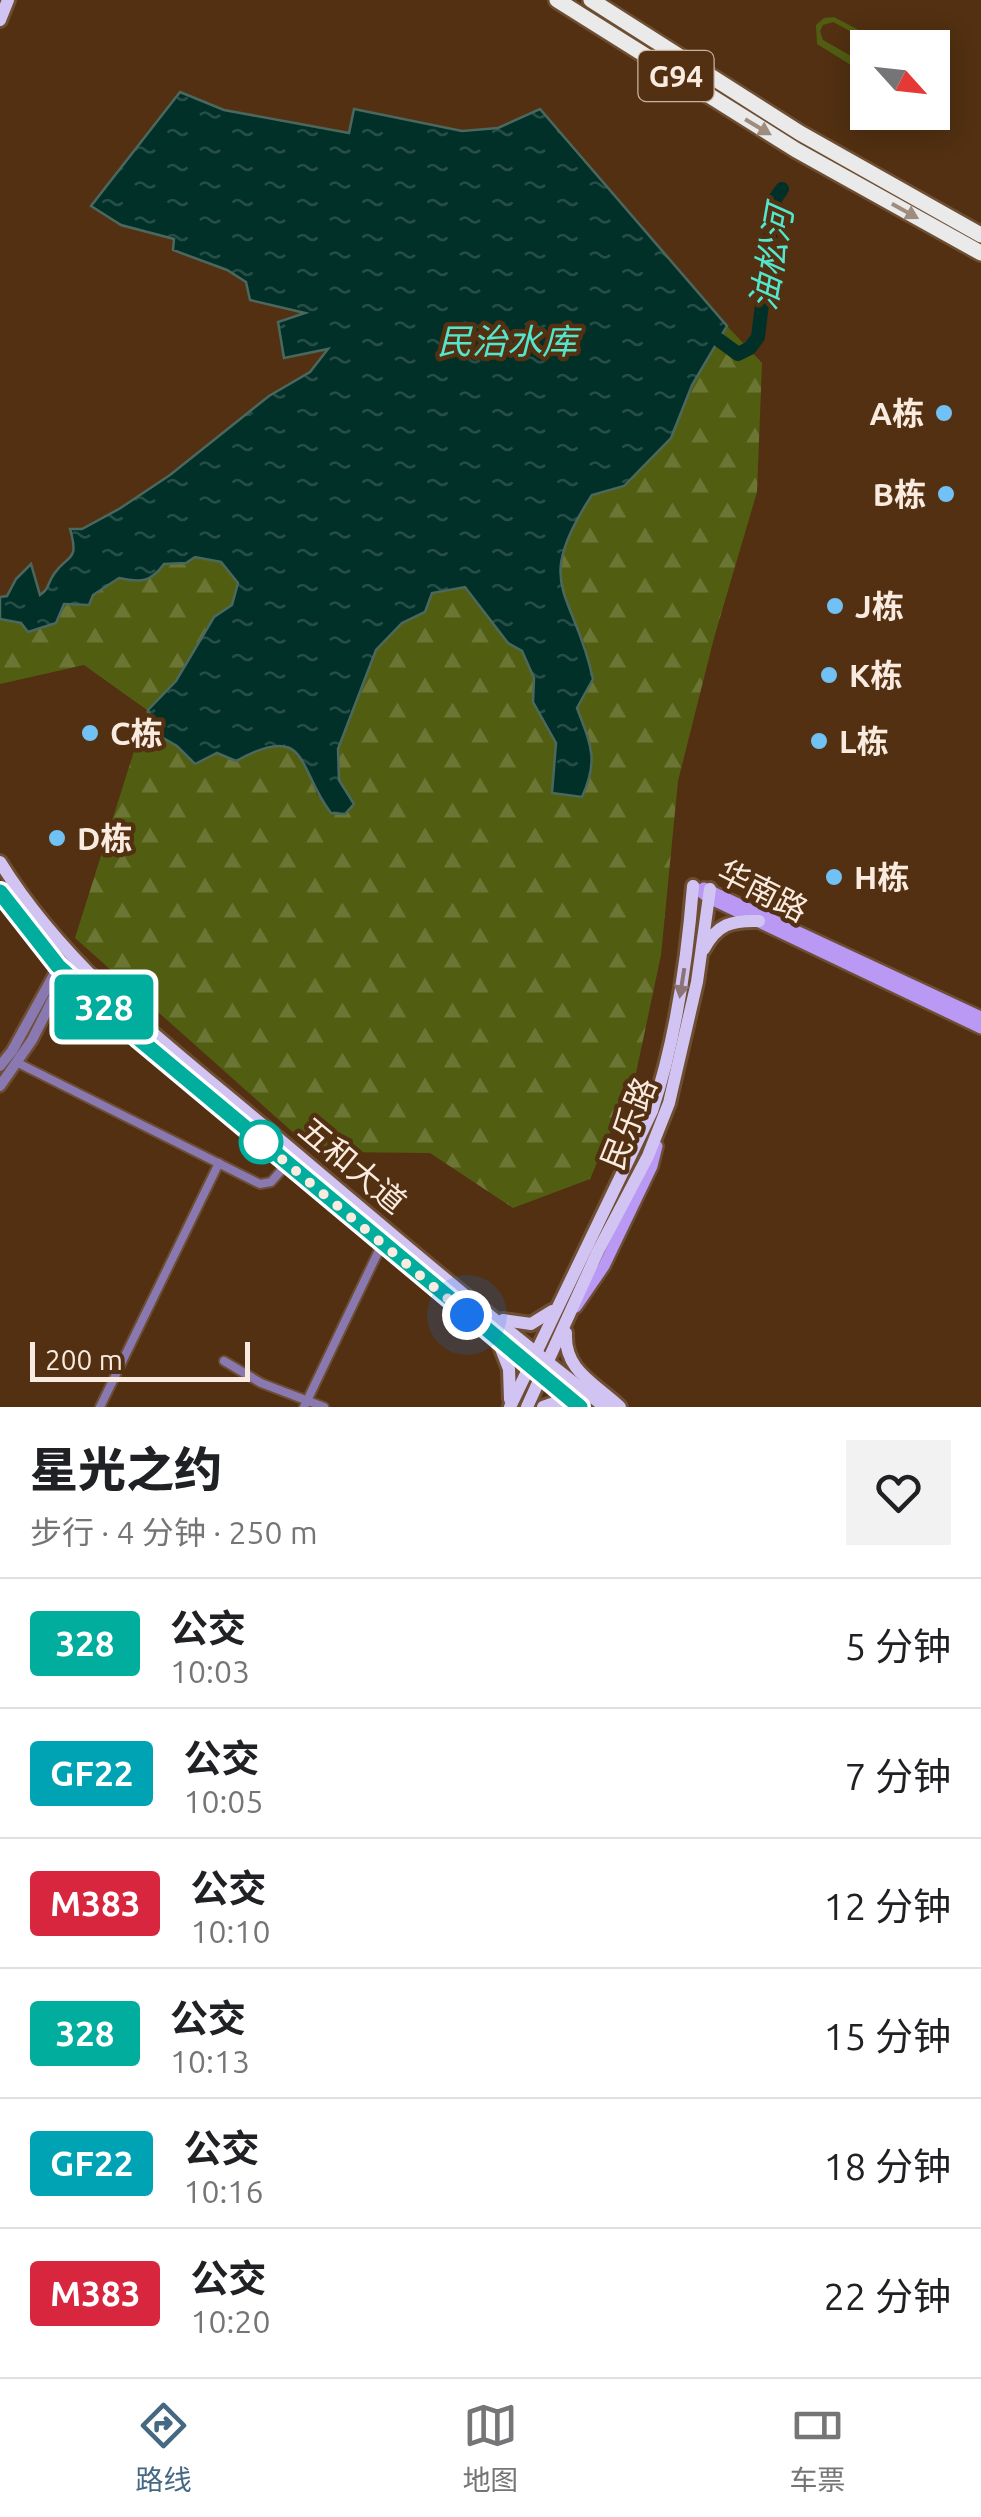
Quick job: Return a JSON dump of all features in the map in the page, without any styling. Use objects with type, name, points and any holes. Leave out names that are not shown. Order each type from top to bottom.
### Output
[{"type":"highway","name":"G94","points":[[557,0],[796,150],[981,253]]},
{"type":"highway","name":"G94","points":[[591,0],[810,139],[981,235]]},
{"type":"main road","points":[[0,20],[8,0]]},
{"type":"main road","name":"五和大道","points":[[0,862],[65,964],[150,1029],[487,1312],[545,1369],[605,1407]]},
{"type":"main road","name":"华南路","points":[[694,886],[981,1017]]},
{"type":"main road","name":"民乐路","points":[[509,1407],[635,1150],[662,1080],[684,968],[694,886]]},
{"type":"main road","name":"五和大道","points":[[0,892],[139,1039],[493,1336],[533,1359]]},
{"type":"main road","name":"华南路","points":[[710,893],[759,921],[981,1028]]},
{"type":"main road","name":"民乐路","points":[[527,1407],[660,1128],[685,1043],[710,893]]},
{"type":"main road","points":[[701,956],[722,926],[738,920],[759,921]]},
{"type":"main road","points":[[487,1312],[507,1322],[531,1324],[545,1318],[560,1301]]},
{"type":"main road","points":[[570,1314],[566,1346],[570,1360],[620,1407]]},
{"type":"main road","points":[[493,1336],[502,1347],[509,1369],[509,1407]]},
{"type":"main road","name":"五和大道","points":[[545,1369],[579,1407]]},
{"type":"main road","points":[[543,1407],[557,1402],[579,1407]]},
{"type":"street","points":[[0,1086],[6,1060],[65,964]]},
{"type":"street","points":[[6,1060],[262,1184],[271,1182],[287,1164]]},
{"type":"street","points":[[100,1407],[218,1163]]},
{"type":"street","points":[[306,1405],[382,1244]]},
{"type":"street","points":[[224,1361],[306,1405],[324,1407]]},
{"type":"green space","points":[[834,17],[859,30],[850,31],[833,22],[823,25],[820,31],[823,40],[850,55],[850,64],[817,44],[816,25],[824,18]]},
{"type":"green space","points":[[727,326],[762,363],[757,492],[678,781],[661,955],[636,1073],[590,1179],[513,1208],[430,1153],[335,1152],[296,1135],[75,938],[147,710],[84,665],[0,684],[0,619],[21,623],[93,595],[119,578],[150,578],[164,564],[186,563],[195,557],[221,562],[238,583],[232,606],[214,617],[176,681],[148,710],[158,735],[177,746],[195,764],[217,753],[236,761],[270,747],[288,747],[305,761],[317,795],[353,804],[339,780],[338,749],[376,650],[402,623],[425,612],[432,593],[465,587],[508,642],[522,651],[534,678],[533,702],[556,743],[552,792],[589,738],[577,708],[586,647],[563,596],[559,564],[568,532],[592,495],[624,486],[671,438],[692,385]]},
{"type":"water","name":"民治水库","points":[[180,92],[224,110],[349,133],[354,109],[462,131],[498,128],[540,109],[727,326],[692,385],[671,438],[624,486],[592,495],[564,550],[562,588],[593,679],[577,708],[592,762],[582,797],[552,793],[556,743],[533,702],[534,678],[522,651],[508,643],[465,587],[432,593],[425,612],[402,623],[376,650],[338,749],[339,780],[354,804],[345,814],[331,813],[306,767],[290,748],[260,750],[236,761],[217,753],[195,764],[177,746],[158,735],[148,710],[176,681],[214,617],[232,605],[238,583],[221,562],[195,557],[186,563],[164,564],[145,580],[119,578],[93,595],[89,605],[64,604],[56,623],[28,632],[21,623],[0,619],[0,597],[7,596],[31,564],[40,595],[71,557],[74,548],[70,529],[82,529],[170,475],[269,396],[310,372],[328,349],[284,358],[278,322],[305,313],[250,300],[246,282],[227,270],[173,250],[174,239],[121,225],[91,206]]},
{"type":"waterway","name":"油松河","points":[[719,340],[738,354],[750,348],[758,337],[775,199],[782,189]]},
{"type":"bus line","name":"328","points":[[0,892],[58,966],[139,1039],[580,1407]]},
{"type":"place","name":"A栋","points":[[944,413]]},
{"type":"place","name":"B栋","points":[[946,494]]},
{"type":"place","name":"J栋","points":[[835,606]]},
{"type":"place","name":"K栋","points":[[829,675]]},
{"type":"place","name":"C栋","points":[[90,733]]},
{"type":"place","name":"L栋","points":[[819,741]]},
{"type":"place","name":"D栋","points":[[57,838]]},
{"type":"place","name":"H栋","points":[[834,877]]},
{"type":"route","points":[[261,1142],[258,1139],[467,1315]]}]
